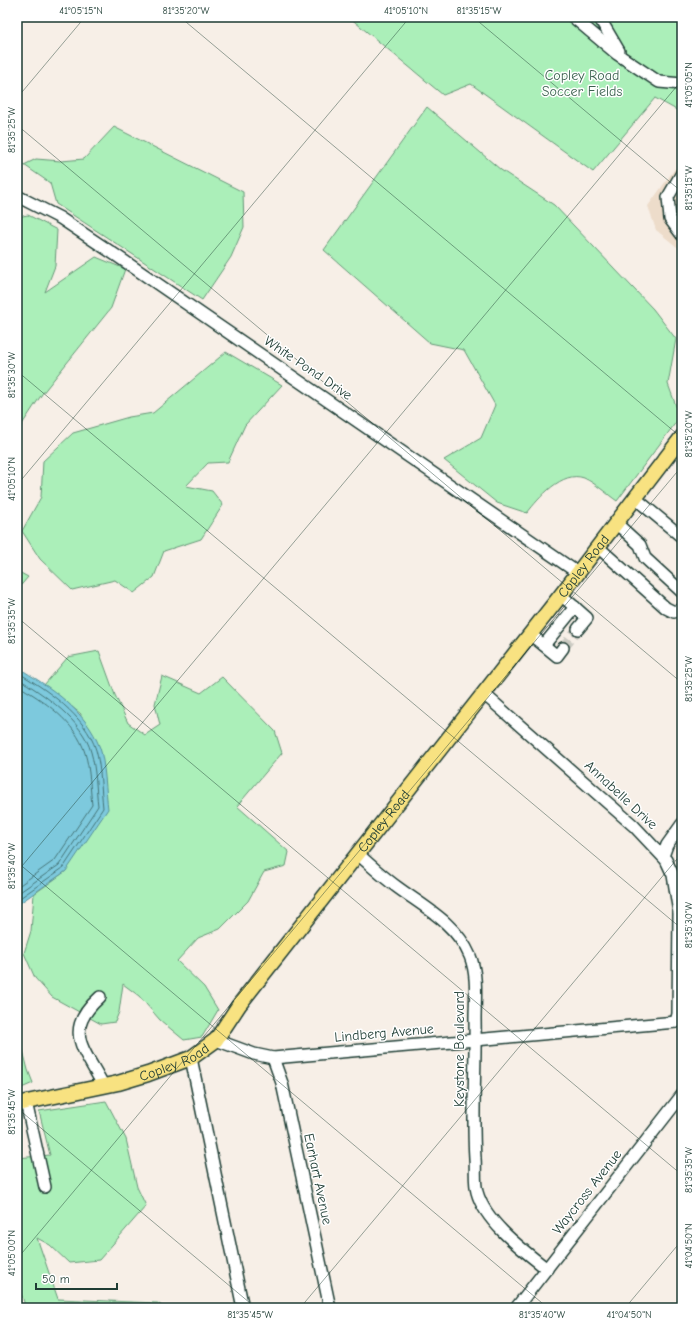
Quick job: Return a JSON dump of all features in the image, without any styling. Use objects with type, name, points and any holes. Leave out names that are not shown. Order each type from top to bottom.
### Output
[{"type":"main road","name":"Copley Road","points":[[21,1103],[148,1074],[191,1058],[216,1040],[240,1005],[484,694],[682,437]]},
{"type":"street","points":[[574,17],[624,59],[659,82],[682,84]]},
{"type":"street","points":[[600,17],[624,59]]},
{"type":"street","points":[[682,172],[668,197],[670,219],[682,235]]},
{"type":"street","name":"White Pond Drive","points":[[17,196],[60,218],[578,572]]},
{"type":"street","points":[[635,498],[682,537]]},
{"type":"street","points":[[616,523],[640,545],[645,558],[682,592]]},
{"type":"street","points":[[598,547],[666,608],[674,612],[682,609]]},
{"type":"street","points":[[561,595],[587,618],[578,629]]},
{"type":"street","points":[[544,645],[575,607]]},
{"type":"street","points":[[530,634],[557,656],[563,648]]},
{"type":"street","name":"Annabelle Drive","points":[[484,694],[634,826],[663,856],[673,875],[679,913],[679,1024]]},
{"type":"street","points":[[663,856],[667,845],[682,824]]},
{"type":"street","name":"Keystone Boulevard","points":[[358,854],[398,888],[416,898],[451,927],[471,957],[474,973],[475,1039],[473,1129],[477,1192],[499,1228],[512,1242],[547,1269]]},
{"type":"street","points":[[100,997],[85,1012],[80,1023],[78,1033],[80,1040],[103,1085]]},
{"type":"street","name":"Lindberg Avenue","points":[[216,1040],[254,1054],[273,1058],[475,1039],[489,1040],[679,1024]]},
{"type":"street","points":[[191,1058],[243,1308]]},
{"type":"street","name":"Earhart Avenue","points":[[273,1058],[282,1083],[330,1308]]},
{"type":"street","name":"Waycross Avenue","points":[[516,1308],[682,1095]]},
{"type":"street","points":[[21,1103],[45,1187]]},
{"type":"shaded area","points":[[682,159],[682,251],[656,230],[648,206]]},
{"type":"green space","name":"Copley Road Soccer Fields","points":[[349,17],[682,17],[682,113],[655,98],[593,172],[471,84],[443,95]]},
{"type":"green space","points":[[427,107],[501,170],[554,205],[653,309],[676,339],[668,384],[680,417],[617,501],[584,478],[568,478],[552,487],[527,513],[497,503],[444,460],[481,438],[495,405],[464,350],[430,343],[324,250]]},
{"type":"green space","points":[[114,127],[243,192],[244,227],[231,257],[202,300],[56,204],[50,183],[24,165],[36,159],[61,161],[84,159]]},
{"type":"green space","points":[[28,215],[57,230],[55,266],[45,292],[96,257],[125,269],[111,308],[42,394],[17,432],[17,217]]},
{"type":"green space","points":[[226,352],[282,385],[245,425],[228,462],[208,463],[186,486],[212,491],[223,505],[201,539],[164,551],[154,577],[134,593],[115,580],[72,590],[40,559],[22,531],[41,497],[43,461],[73,433],[129,417],[153,413]]},
{"type":"green space","points":[[17,571],[28,577],[17,590]]},
{"type":"green space","points":[[99,651],[115,695],[128,723],[145,735],[160,725],[155,704],[162,676],[201,693],[222,677],[275,731],[282,753],[237,806],[289,852],[286,866],[264,872],[248,901],[220,929],[198,938],[177,961],[204,987],[218,1010],[202,1037],[184,1040],[160,1020],[139,996],[123,984],[119,1012],[115,1022],[101,1024],[52,997],[35,978],[24,953],[31,931],[34,894],[66,871],[81,714],[44,685],[68,657]]},
{"type":"green space","points":[[17,1027],[28,1070],[33,1083],[17,1090]]},
{"type":"green space","points":[[106,1101],[126,1139],[137,1187],[146,1206],[99,1260],[69,1263],[50,1245],[37,1238],[58,1299],[158,1303],[164,1308],[26,1308],[17,1282],[17,1158],[50,1155],[39,1111]]},
{"type":"water","points":[[17,667],[54,691],[66,701],[86,722],[94,734],[100,748],[103,761],[108,809],[66,871],[17,905]]},
{"type":"tunnel","points":[[563,648],[578,629]]}]
